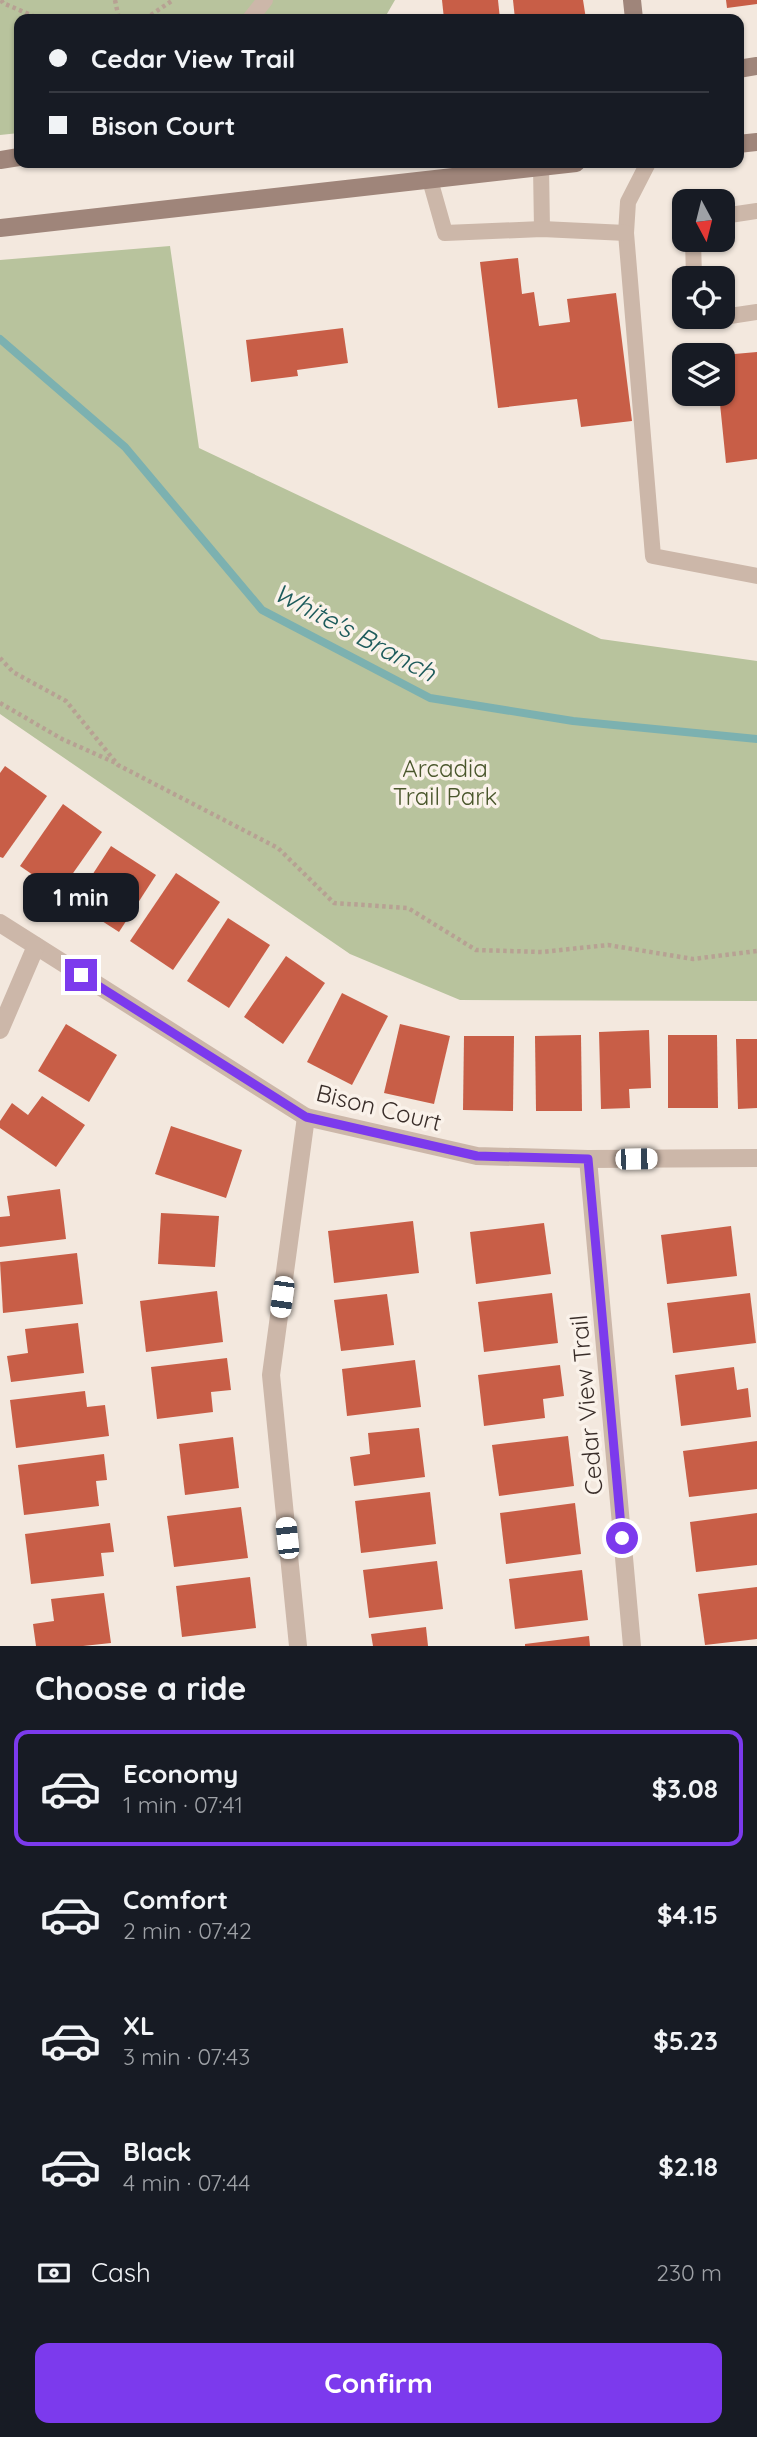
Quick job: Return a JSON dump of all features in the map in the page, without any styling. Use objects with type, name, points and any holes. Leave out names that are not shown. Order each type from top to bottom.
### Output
[{"type":"main road","points":[[0,228],[429,171],[513,168]]},
{"type":"street","name":"Bison Court","points":[[0,923],[306,1117],[477,1156],[588,1159],[757,1158]]},
{"type":"street","points":[[0,1030],[36,946]]},
{"type":"street","points":[[298,1646],[271,1375],[306,1117]]},
{"type":"street","name":"Cedar View Trail","points":[[588,1159],[632,1646]]},
{"type":"lane","points":[[254,14],[265,0]]},
{"type":"lane","points":[[541,168],[542,229]]},
{"type":"lane","points":[[645,168],[628,202],[626,233],[653,556],[757,576]]},
{"type":"lane","points":[[429,171],[444,233],[542,229],[626,233]]},
{"type":"lane","points":[[735,214],[757,211]]},
{"type":"lane","points":[[735,315],[757,312]]},
{"type":"path","points":[[1,0],[28,14]]},
{"type":"path","points":[[152,14],[173,0]]},
{"type":"path","points":[[0,658],[13,672],[66,701],[118,765]]},
{"type":"path","points":[[0,703],[62,739],[278,848],[334,903],[408,908],[476,950],[542,952],[608,945],[693,959],[757,951]]},
{"type":"green space","points":[[0,0],[395,0],[387,14],[14,14],[14,134],[0,135]]},
{"type":"green space","name":"Arcadia Trail Park","points":[[170,246],[199,448],[601,639],[757,661],[757,1001],[460,1000],[350,954],[0,714],[0,260]]},
{"type":"building","points":[[442,0],[498,0],[499,14],[443,14]]},
{"type":"building","points":[[513,0],[583,0],[585,14],[514,14]]},
{"type":"building","points":[[726,0],[757,0],[757,4],[727,8]]},
{"type":"building","points":[[518,258],[522,294],[534,292],[539,326],[570,322],[567,299],[616,293],[632,421],[581,427],[577,399],[498,408],[480,262]]},
{"type":"building","points":[[343,328],[348,363],[297,370],[298,376],[251,382],[246,340]]},
{"type":"building","points":[[757,352],[757,459],[726,463],[720,406],[735,406],[735,354]]},
{"type":"building","points":[[5,766],[47,796],[3,858],[0,857],[0,773]]},
{"type":"building","points":[[63,804],[102,832],[59,893],[20,866]]},
{"type":"building","points":[[111,846],[156,875],[119,932],[74,903]]},
{"type":"building","points":[[176,873],[220,902],[173,970],[130,941]]},
{"type":"building","points":[[228,918],[270,945],[229,1008],[187,981]]},
{"type":"building","points":[[286,956],[325,983],[283,1044],[244,1017]]},
{"type":"building","points":[[342,993],[388,1016],[352,1085],[307,1062]]},
{"type":"building","points":[[66,1024],[117,1055],[89,1102],[38,1071]]},
{"type":"building","points":[[400,1024],[450,1036],[434,1104],[384,1093]]},
{"type":"building","points":[[649,1030],[651,1088],[629,1089],[630,1108],[601,1109],[599,1032]]},
{"type":"building","points":[[581,1035],[582,1111],[536,1111],[535,1036]]},
{"type":"building","points":[[668,1035],[717,1035],[718,1108],[668,1108]]},
{"type":"building","points":[[464,1036],[514,1036],[513,1111],[463,1110]]},
{"type":"building","points":[[736,1039],[757,1039],[757,1108],[738,1109]]},
{"type":"building","points":[[42,1096],[85,1125],[56,1167],[0,1128],[0,1121],[12,1103],[28,1115]]},
{"type":"building","points":[[171,1126],[242,1150],[226,1198],[155,1174]]},
{"type":"building","points":[[60,1189],[66,1239],[0,1247],[0,1217],[10,1216],[7,1196]]},
{"type":"building","points":[[161,1213],[219,1216],[215,1267],[158,1264]]},
{"type":"building","points":[[413,1221],[419,1273],[334,1283],[328,1231]]},
{"type":"building","points":[[544,1223],[551,1274],[476,1284],[470,1232]]},
{"type":"building","points":[[731,1226],[737,1276],[667,1284],[661,1235]]},
{"type":"building","points":[[77,1253],[83,1304],[3,1313],[0,1262]]},
{"type":"building","points":[[217,1291],[223,1342],[146,1352],[140,1301]]},
{"type":"building","points":[[552,1293],[558,1343],[484,1352],[478,1302]]},
{"type":"building","points":[[750,1293],[756,1343],[673,1353],[667,1303]]},
{"type":"building","points":[[387,1294],[394,1345],[341,1351],[334,1300]]},
{"type":"building","points":[[78,1323],[84,1373],[11,1382],[7,1356],[28,1353],[25,1329]]},
{"type":"building","points":[[227,1358],[231,1390],[211,1392],[213,1412],[157,1419],[151,1367]]},
{"type":"building","points":[[415,1360],[421,1407],[347,1416],[342,1369]]},
{"type":"building","points":[[560,1365],[564,1396],[543,1399],[545,1418],[484,1426],[478,1375]]},
{"type":"building","points":[[734,1367],[737,1390],[748,1388],[751,1417],[681,1426],[675,1375]]},
{"type":"building","points":[[85,1391],[87,1407],[105,1405],[109,1436],[16,1448],[10,1400]]},
{"type":"building","points":[[419,1428],[425,1477],[354,1486],[350,1457],[370,1454],[368,1433]]},
{"type":"building","points":[[568,1436],[574,1486],[499,1496],[492,1445]]},
{"type":"building","points":[[233,1437],[239,1488],[185,1495],[179,1444]]},
{"type":"building","points":[[757,1441],[757,1489],[689,1497],[683,1451]]},
{"type":"building","points":[[104,1454],[107,1480],[96,1481],[99,1506],[24,1515],[18,1465]]},
{"type":"building","points":[[430,1492],[436,1544],[361,1553],[355,1501]]},
{"type":"building","points":[[575,1503],[581,1554],[506,1564],[500,1513]]},
{"type":"building","points":[[241,1507],[248,1558],[174,1567],[167,1516]]},
{"type":"building","points":[[757,1513],[757,1565],[696,1572],[690,1522]]},
{"type":"building","points":[[110,1523],[114,1552],[101,1553],[104,1576],[31,1584],[25,1534]]},
{"type":"building","points":[[437,1561],[443,1609],[369,1618],[363,1570]]},
{"type":"building","points":[[582,1570],[588,1620],[515,1629],[509,1579]]},
{"type":"building","points":[[250,1577],[256,1628],[182,1637],[176,1586]]},
{"type":"building","points":[[757,1587],[757,1639],[705,1645],[698,1594]]},
{"type":"building","points":[[104,1593],[111,1643],[36,1646],[33,1624],[54,1621],[51,1599]]},
{"type":"building","points":[[426,1627],[428,1646],[373,1646],[371,1634]]},
{"type":"building","points":[[589,1636],[590,1646],[525,1646],[525,1644]]},
{"type":"waterway","name":"White's Branch","points":[[0,339],[125,447],[262,610],[430,698],[573,721],[757,739]]},
{"type":"route","points":[[81,975],[306,1117],[477,1156],[588,1159],[622,1538]]}]
